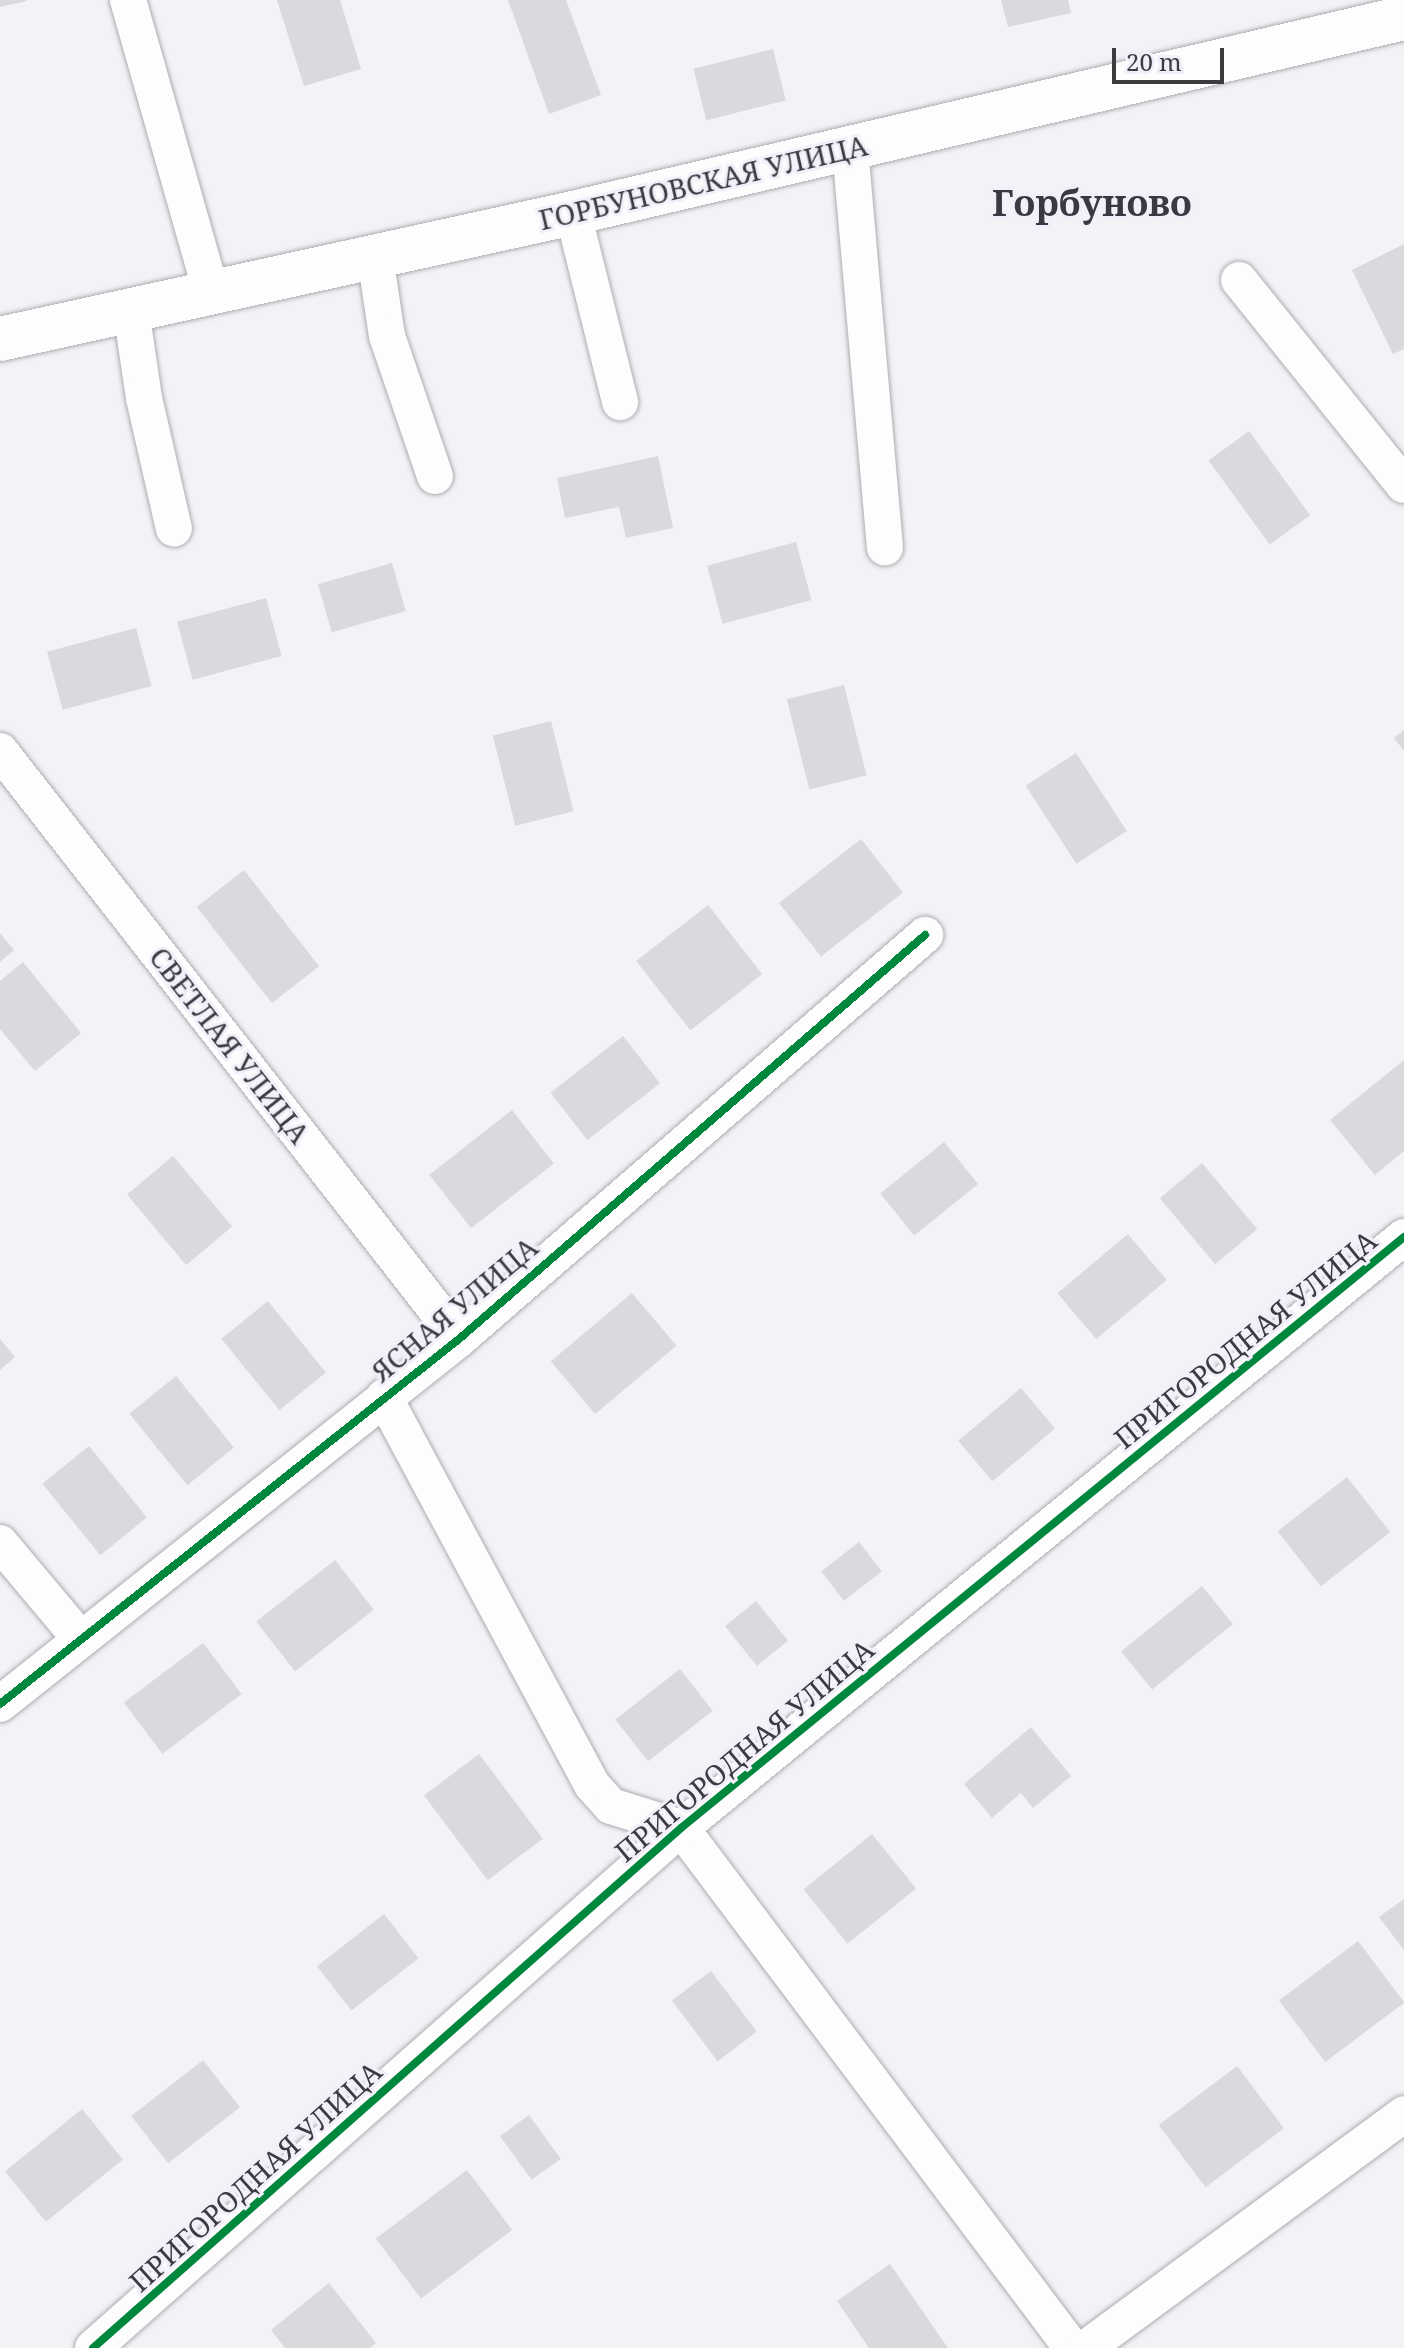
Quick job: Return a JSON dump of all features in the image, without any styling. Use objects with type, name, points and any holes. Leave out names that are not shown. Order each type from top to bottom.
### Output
[{"type":"main road","name":"ГОРБУНОВСКАЯ УЛИЦА","points":[[0,339],[573,213],[1404,18]]},
{"type":"street","points":[[128,0],[211,292]]},
{"type":"street","points":[[850,148],[885,547]]},
{"type":"street","points":[[573,213],[620,402]]},
{"type":"street","points":[[375,256],[387,336],[435,476]]},
{"type":"street","points":[[1239,280],[1404,485]]},
{"type":"street","points":[[131,310],[144,398],[174,529]]},
{"type":"street","name":"СВЕТЛАЯ УЛИЦА","points":[[0,751],[459,1339]]},
{"type":"street","name":"ЯСНАЯ УЛИЦА","points":[[0,1704],[79,1637],[459,1339],[925,935]]},
{"type":"street","name":"ПРИГОРОДНАЯ УЛИЦА","points":[[93,2348],[681,1828],[1404,1237]]},
{"type":"street","points":[[384,1397],[592,1785],[611,1806],[681,1828],[1072,2348]]},
{"type":"street","points":[[0,1543],[79,1637]]},
{"type":"street","points":[[1086,2348],[1404,2114]]},
{"type":"building","points":[[0,0],[26,0],[27,1],[0,7]]},
{"type":"building","points":[[277,0],[340,0],[361,69],[304,86]]},
{"type":"building","points":[[508,0],[566,0],[601,95],[549,114]]},
{"type":"building","points":[[1001,0],[1068,0],[1071,13],[1008,27]]},
{"type":"building","points":[[773,49],[786,100],[706,120],[693,69]]},
{"type":"building","points":[[1404,244],[1404,349],[1393,354],[1352,270]]},
{"type":"building","points":[[1249,431],[1310,515],[1270,545],[1209,460]]},
{"type":"building","points":[[658,456],[673,528],[626,538],[619,507],[565,518],[557,478]]},
{"type":"building","points":[[796,542],[812,600],[723,624],[707,566]]},
{"type":"building","points":[[392,563],[406,611],[332,632],[318,584]]},
{"type":"building","points":[[266,598],[282,656],[193,680],[177,622]]},
{"type":"building","points":[[136,628],[152,686],[63,710],[47,652]]},
{"type":"building","points":[[844,685],[866,775],[809,790],[787,699]]},
{"type":"building","points":[[551,721],[573,811],[515,826],[493,736]]},
{"type":"building","points":[[1404,730],[1404,751],[1394,738]]},
{"type":"building","points":[[1076,753],[1127,831],[1076,864],[1026,786]]},
{"type":"building","points":[[861,839],[903,893],[821,957],[779,903]]},
{"type":"building","points":[[244,870],[319,966],[272,1003],[197,907]]},
{"type":"building","points":[[708,905],[762,974],[690,1030],[636,961]]},
{"type":"building","points":[[0,933],[14,950],[0,962]]},
{"type":"building","points":[[23,962],[81,1033],[35,1071],[0,1029],[0,981]]},
{"type":"building","points":[[623,1036],[660,1083],[587,1140],[551,1093]]},
{"type":"building","points":[[1404,1060],[1404,1151],[1375,1175],[1330,1120]]},
{"type":"building","points":[[512,1110],[554,1164],[471,1228],[429,1175]]},
{"type":"building","points":[[944,1142],[978,1184],[914,1236],[880,1194]]},
{"type":"building","points":[[173,1156],[232,1226],[186,1265],[127,1195]]},
{"type":"building","points":[[1202,1163],[1257,1229],[1215,1264],[1160,1198]]},
{"type":"building","points":[[1128,1234],[1167,1280],[1096,1339],[1058,1293]]},
{"type":"building","points":[[632,1293],[676,1346],[595,1414],[551,1361]]},
{"type":"building","points":[[268,1301],[326,1372],[279,1410],[221,1339]]},
{"type":"building","points":[[0,1339],[15,1357],[0,1370]]},
{"type":"building","points":[[176,1376],[234,1447],[187,1485],[129,1414]]},
{"type":"building","points":[[1021,1388],[1055,1429],[992,1481],[958,1441]]},
{"type":"building","points":[[89,1446],[147,1517],[100,1555],[42,1484]]},
{"type":"building","points":[[1347,1477],[1390,1532],[1321,1586],[1278,1531]]},
{"type":"building","points":[[859,1542],[882,1571],[844,1601],[821,1572]]},
{"type":"building","points":[[335,1560],[374,1610],[295,1671],[256,1622]]},
{"type":"building","points":[[1202,1586],[1233,1624],[1152,1690],[1121,1651]]},
{"type":"building","points":[[756,1601],[788,1641],[757,1666],[725,1626]]},
{"type":"building","points":[[203,1643],[242,1694],[162,1754],[124,1703]]},
{"type":"building","points":[[680,1669],[713,1711],[648,1761],[615,1719]]},
{"type":"building","points":[[1031,1727],[1071,1776],[1033,1808],[1021,1793],[992,1818],[964,1784]]},
{"type":"building","points":[[479,1754],[543,1839],[488,1880],[424,1796]]},
{"type":"building","points":[[872,1834],[916,1888],[848,1944],[804,1889]]},
{"type":"building","points":[[1404,1899],[1404,1950],[1379,1917]]},
{"type":"building","points":[[384,1914],[418,1958],[351,2010],[317,1966]]},
{"type":"building","points":[[1358,1941],[1404,2003],[1325,2062],[1279,2001]]},
{"type":"building","points":[[711,1971],[757,2032],[718,2061],[672,2000]]},
{"type":"building","points":[[203,2060],[240,2107],[168,2163],[131,2116]]},
{"type":"building","points":[[1237,2066],[1284,2128],[1206,2187],[1159,2125]]},
{"type":"building","points":[[82,2109],[123,2160],[46,2222],[5,2171]]},
{"type":"building","points":[[529,2115],[561,2159],[532,2180],[500,2136]]},
{"type":"building","points":[[467,2170],[512,2230],[421,2299],[376,2239]]},
{"type":"building","points":[[890,2264],[948,2348],[869,2348],[837,2301]]},
{"type":"building","points":[[329,2283],[376,2343],[370,2348],[285,2348],[271,2330]]},
{"type":"cycle path","points":[[0,1704],[459,1339],[925,935]]},
{"type":"cycle path","points":[[93,2348],[681,1828],[1404,1237]]},
{"type":"district","name":"Горбуново","points":[[1092,203]]}]
